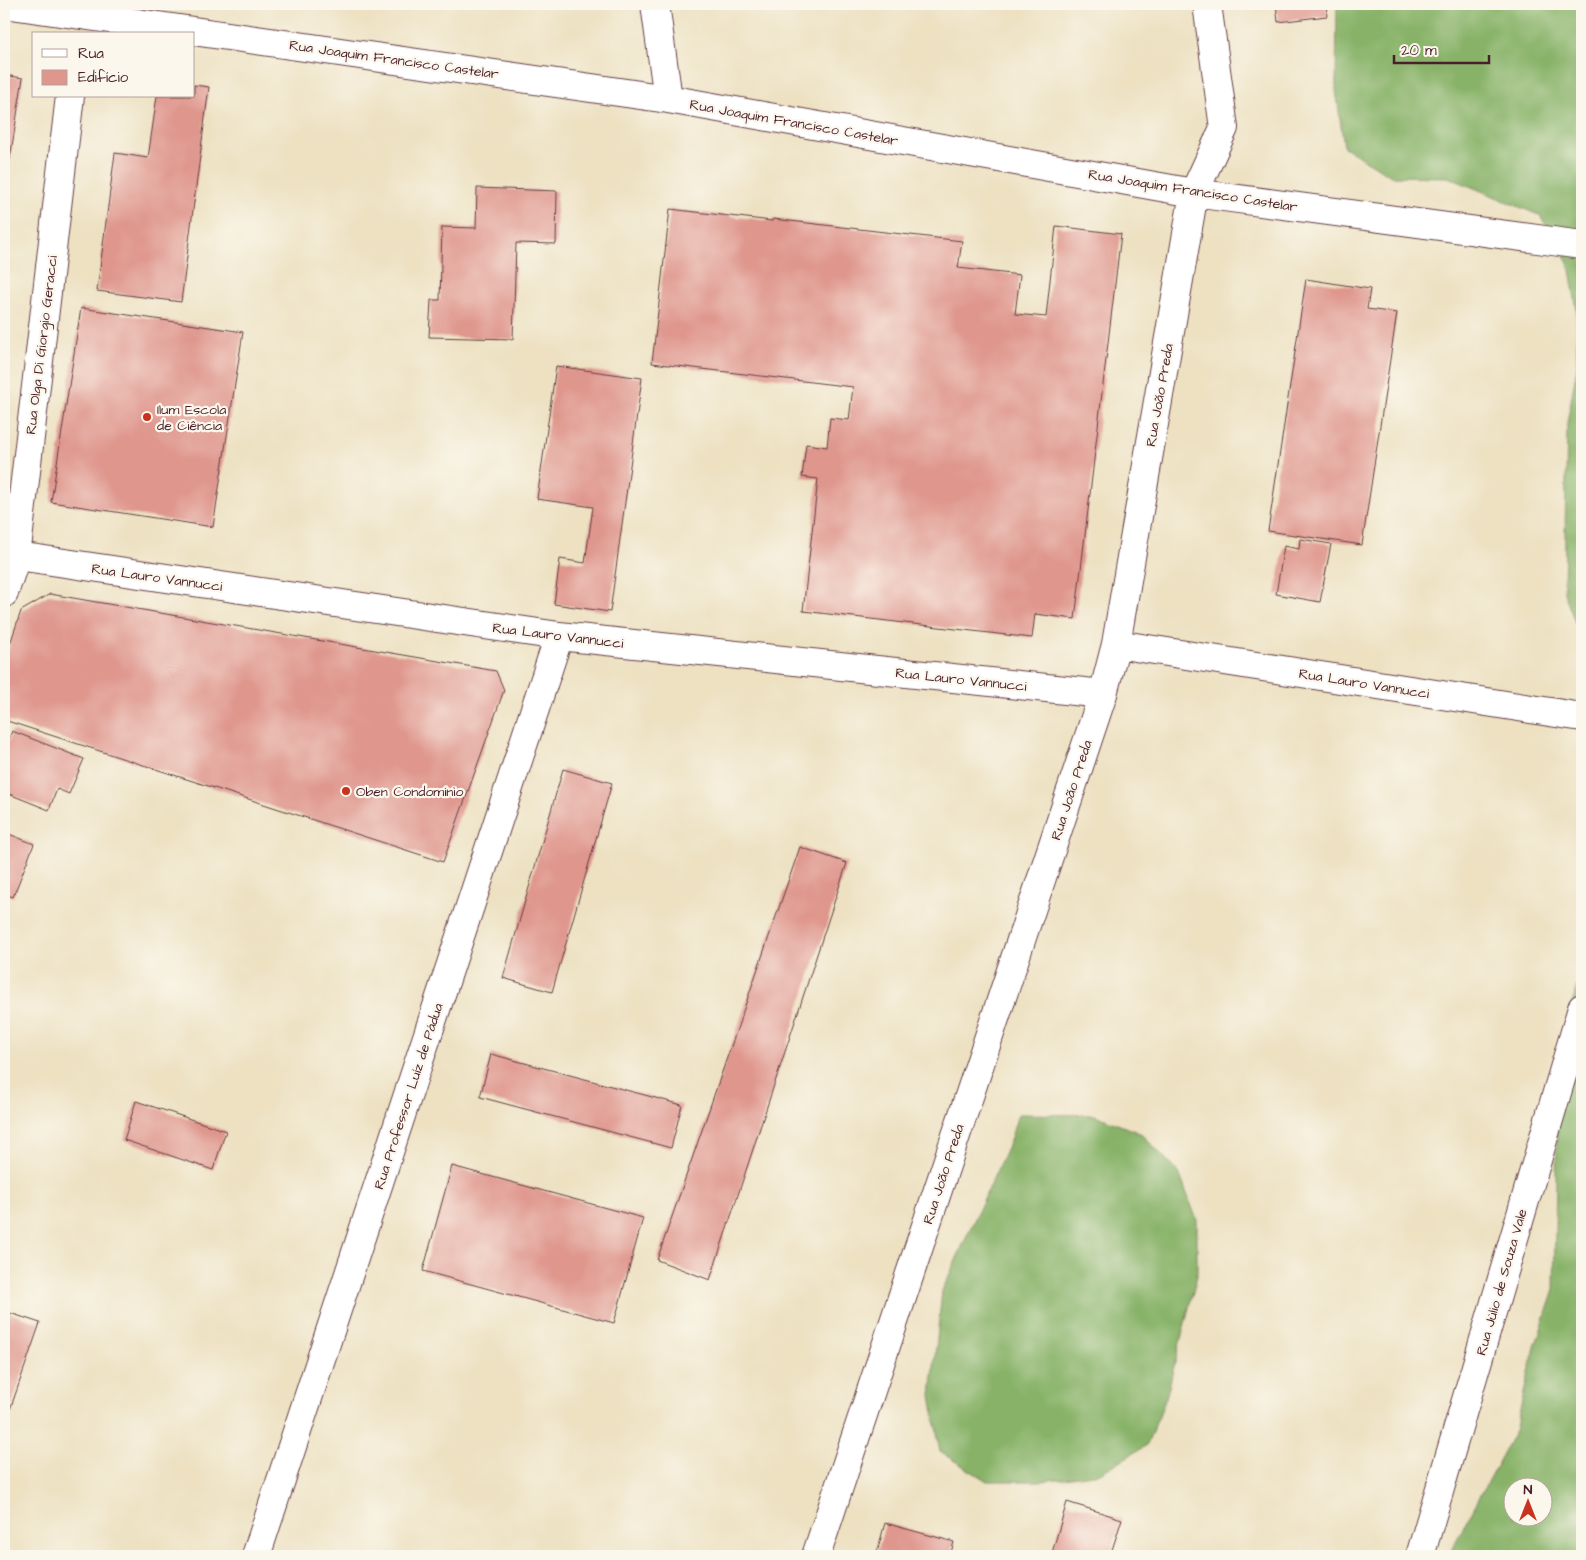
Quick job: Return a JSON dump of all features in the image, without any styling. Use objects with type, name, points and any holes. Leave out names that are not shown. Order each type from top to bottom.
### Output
[{"type":"street","name":"Rua Joaquim Francisco Castelar","points":[[4,4],[187,32]]},
{"type":"street","points":[[655,4],[668,99]]},
{"type":"street","name":"Rua João Preda","points":[[816,1556],[1102,694],[1116,644],[1194,192],[1224,128],[1207,4]]},
{"type":"street","name":"Rua Joaquim Francisco Castelar","points":[[195,33],[668,99],[1194,192],[1582,245]]},
{"type":"street","name":"Rua Olga Di Giorgio Geracci","points":[[4,593],[70,98]]},
{"type":"street","name":"Rua Lauro Vannucci","points":[[10,556],[559,636],[1102,694]]},
{"type":"street","name":"Rua Professor Luíz de Pádua","points":[[256,1556],[559,636]]},
{"type":"street","name":"Rua Lauro Vannucci","points":[[1116,644],[1582,717]]},
{"type":"street","name":"Rua Jùlio de Souza Vale","points":[[1420,1556],[1582,1008]]},
{"type":"green space","points":[[1337,4],[1582,4],[1582,641],[1564,593],[1567,423],[1577,367],[1577,311],[1569,264],[1541,216],[1448,177],[1391,176],[1344,147],[1336,90]]},
{"type":"green space","points":[[1582,969],[1582,1556],[1448,1556],[1515,1431],[1535,1347],[1554,1290],[1558,1065],[1568,1017]]},
{"type":"green space","points":[[1018,1114],[1095,1115],[1142,1134],[1179,1173],[1197,1220],[1197,1276],[1166,1398],[1147,1445],[1100,1473],[1043,1481],[987,1481],[940,1452],[931,1395],[942,1291],[1010,1141]]},
{"type":"building","points":[[1276,4],[1326,4],[1327,16],[1278,22]]},
{"type":"building","points":[[4,75],[23,78],[7,177],[4,177]]},
{"type":"building","points":[[195,85],[209,87],[181,302],[97,291],[115,153],[148,158],[157,98],[195,98]]},
{"type":"building","points":[[477,188],[557,191],[556,244],[516,243],[513,339],[429,337],[431,300],[440,300],[442,227],[476,228]]},
{"type":"building","points":[[670,209],[962,241],[958,268],[1020,275],[1015,314],[1046,317],[1056,226],[1121,234],[1075,619],[1035,614],[1032,638],[803,611],[818,479],[802,477],[806,444],[827,447],[830,418],[849,420],[853,387],[652,363]]},
{"type":"building","points":[[1306,279],[1370,289],[1367,309],[1397,313],[1362,545],[1268,531]]},
{"type":"building","name":"Ilum Escola de Ciência","points":[[81,308],[243,332],[213,527],[51,502]]},
{"type":"building","points":[[556,366],[642,378],[610,612],[554,604],[560,559],[585,563],[593,507],[537,499]]},
{"type":"building","points":[[1300,539],[1331,544],[1320,602],[1276,594],[1284,546],[1299,549]]},
{"type":"building","name":"Oben Condomínio","points":[[50,594],[496,671],[504,690],[443,862],[4,720],[4,662],[21,611]]},
{"type":"building","points":[[12,731],[84,759],[69,794],[57,789],[49,810],[4,792],[4,752]]},
{"type":"building","points":[[563,769],[612,783],[552,992],[503,978]]},
{"type":"building","points":[[4,832],[34,844],[13,897],[4,894]]},
{"type":"building","points":[[800,847],[847,863],[710,1280],[657,1260]]},
{"type":"building","points":[[491,1054],[682,1105],[671,1148],[480,1097]]},
{"type":"building","points":[[136,1101],[226,1131],[213,1170],[124,1140]]},
{"type":"building","points":[[452,1166],[643,1218],[614,1323],[423,1271]]},
{"type":"building","points":[[4,1311],[40,1323],[4,1427]]},
{"type":"building","points":[[1067,1502],[1122,1519],[1110,1556],[1051,1556]]},
{"type":"building","points":[[885,1523],[954,1542],[950,1556],[876,1556]]},
{"type":"place","name":"Ilum Escola de Ciência","points":[[147,417]]},
{"type":"place","name":"Oben Condomínio","points":[[346,791]]}]
